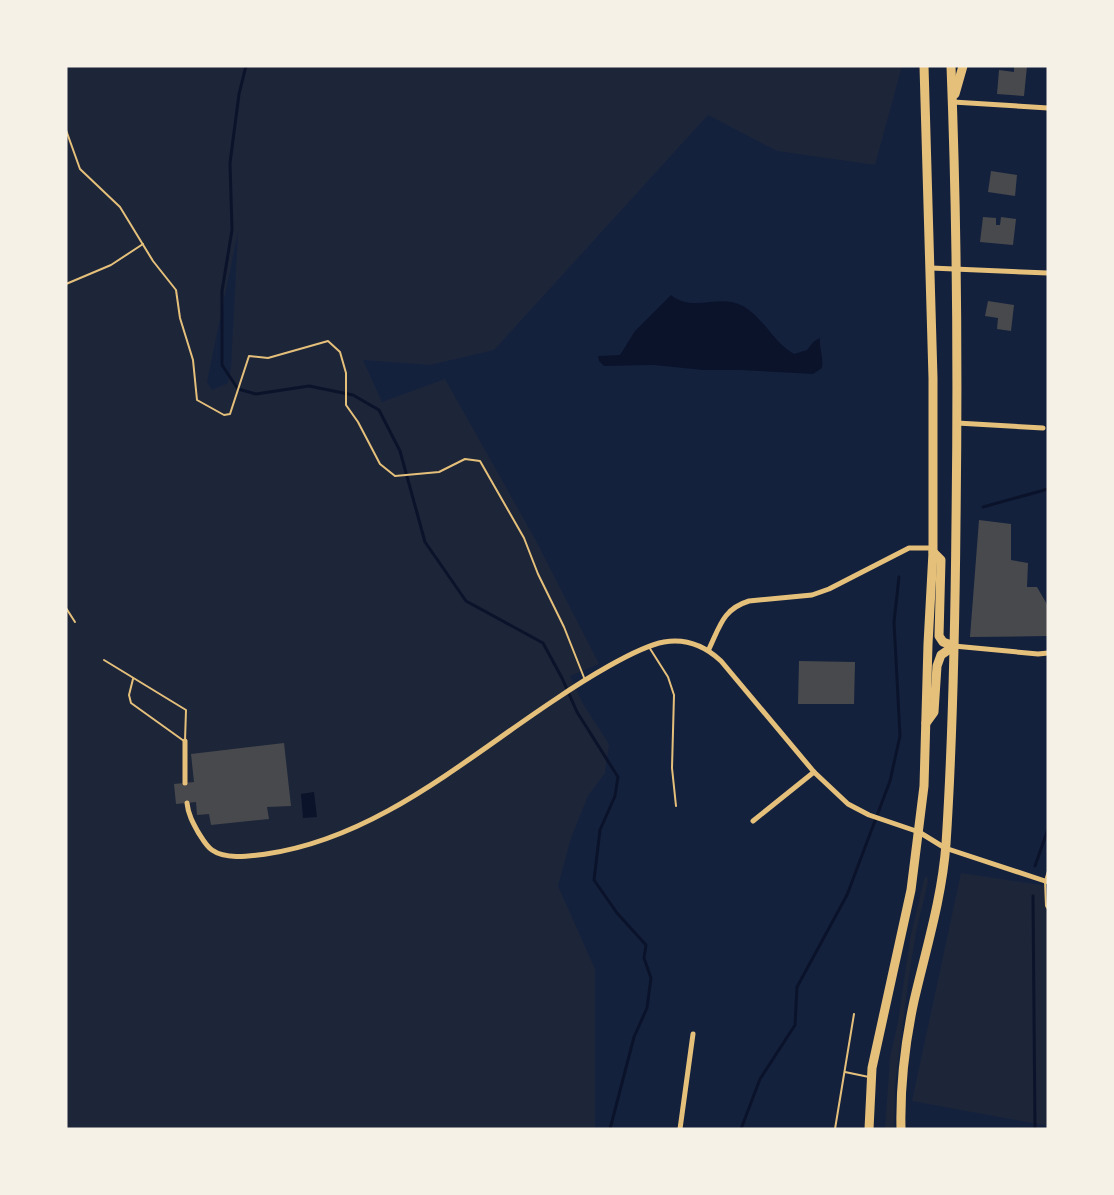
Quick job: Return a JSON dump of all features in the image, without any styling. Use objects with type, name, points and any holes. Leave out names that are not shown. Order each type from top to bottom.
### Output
[{"type":"highway","points":[[869,1129],[872,1078],[911,890],[924,786],[933,550],[933,378],[924,66]]},
{"type":"highway","points":[[900,1129],[906,1049],[940,891],[945,848],[954,646],[957,423],[951,66]]},
{"type":"highway","points":[[953,102],[963,66]]},
{"type":"highway","points":[[933,550],[941,560],[939,636],[943,642],[954,646]]},
{"type":"highway","points":[[926,723],[934,712],[937,666],[941,655],[954,646]]},
{"type":"street","points":[[953,102],[1048,108]]},
{"type":"street","points":[[931,268],[1048,273]]},
{"type":"street","points":[[957,423],[1042,428]]},
{"type":"street","points":[[709,649],[725,616],[730,609],[740,603],[812,595],[829,589],[909,548],[933,550]]},
{"type":"street","points":[[187,803],[190,816],[199,833],[215,852],[246,856],[296,849],[336,835],[401,804],[585,681],[644,648],[663,642],[678,641],[709,649],[814,772],[848,804],[891,824],[919,832],[945,848],[1047,882]]},
{"type":"street","points":[[954,646],[1048,653]]},
{"type":"street","points":[[185,741],[185,783]]},
{"type":"street","points":[[753,821],[814,772]]},
{"type":"street","points":[[680,1129],[693,1034]]},
{"type":"lane","points":[[66,130],[80,169],[120,207],[153,261],[176,290],[180,318],[193,360],[197,400],[224,415],[230,414],[249,356],[267,358],[328,340],[340,352],[346,373],[346,405],[358,422],[380,464],[395,476],[439,472],[465,459],[480,462],[524,538],[538,574],[564,627],[585,681]]},
{"type":"lane","points":[[66,284],[111,265],[143,244]]},
{"type":"lane","points":[[66,608],[75,622]]},
{"type":"lane","points":[[649,647],[668,677],[674,695],[672,768],[676,806]]},
{"type":"lane","points":[[104,660],[186,710],[185,741]]},
{"type":"lane","points":[[133,679],[129,695],[131,703],[185,741]]},
{"type":"lane","points":[[1048,871],[1046,906],[1048,909]]},
{"type":"lane","points":[[835,1129],[854,1014]]},
{"type":"lane","points":[[844,1071],[872,1078]]},
{"type":"shaded area","points":[[66,66],[902,66],[875,165],[777,151],[708,115],[494,350],[430,365],[363,360],[382,402],[445,379],[535,539],[599,664],[570,676],[583,704],[609,744],[605,773],[588,796],[571,838],[558,886],[595,969],[595,1129],[66,1129]],"holes":[[[238,232],[231,368],[228,383],[212,390],[207,382]]]},
{"type":"shaded area","points":[[671,295],[689,302],[725,301],[743,306],[794,354],[807,350],[814,341],[820,338],[822,368],[813,374],[703,370],[653,365],[604,366],[599,361],[598,356],[620,355],[635,331]]},
{"type":"shaded area","points":[[314,792],[317,817],[303,818],[301,794]]},
{"type":"shaded area","points":[[961,873],[1048,886],[1048,1126],[912,1101]]},
{"type":"shaded area","points":[[927,876],[928,882],[916,932],[909,976],[895,1086],[894,1129],[885,1129],[890,1058],[898,1022],[910,939],[924,879]]},
{"type":"building","points":[[1014,66],[1027,66],[1024,96],[997,94],[999,70],[1014,72]]},
{"type":"building","points":[[991,171],[1017,175],[1015,196],[988,192]]},
{"type":"building","points":[[983,217],[996,218],[996,225],[1000,225],[1001,217],[1016,219],[1013,245],[980,242]]},
{"type":"building","points":[[988,301],[1014,305],[1011,331],[997,329],[998,318],[985,316]]},
{"type":"building","points":[[979,520],[1011,524],[1011,560],[1028,563],[1027,587],[1037,587],[1048,606],[1048,636],[970,637]]},
{"type":"building","points":[[799,661],[855,662],[854,704],[798,704]]},
{"type":"building","points":[[284,743],[291,806],[267,807],[269,819],[211,825],[209,814],[197,815],[196,802],[176,804],[174,784],[194,782],[191,754]]},
{"type":"waterway","points":[[246,66],[239,94],[230,163],[232,230],[222,291],[222,365],[238,389],[256,394],[309,386],[353,395],[379,410],[400,451],[425,542],[466,601],[543,643],[577,712],[618,777],[615,796],[600,830],[594,880],[617,913],[646,945],[644,958],[651,978],[647,1008],[634,1037],[610,1129]]},
{"type":"waterway","points":[[983,507],[1048,489]]},
{"type":"waterway","points":[[741,1129],[760,1079],[795,1025],[797,987],[847,895],[890,781],[900,736],[894,622],[899,577]]},
{"type":"waterway","points":[[1035,866],[1048,829]]},
{"type":"waterway","points":[[1033,896],[1035,1129]]}]
